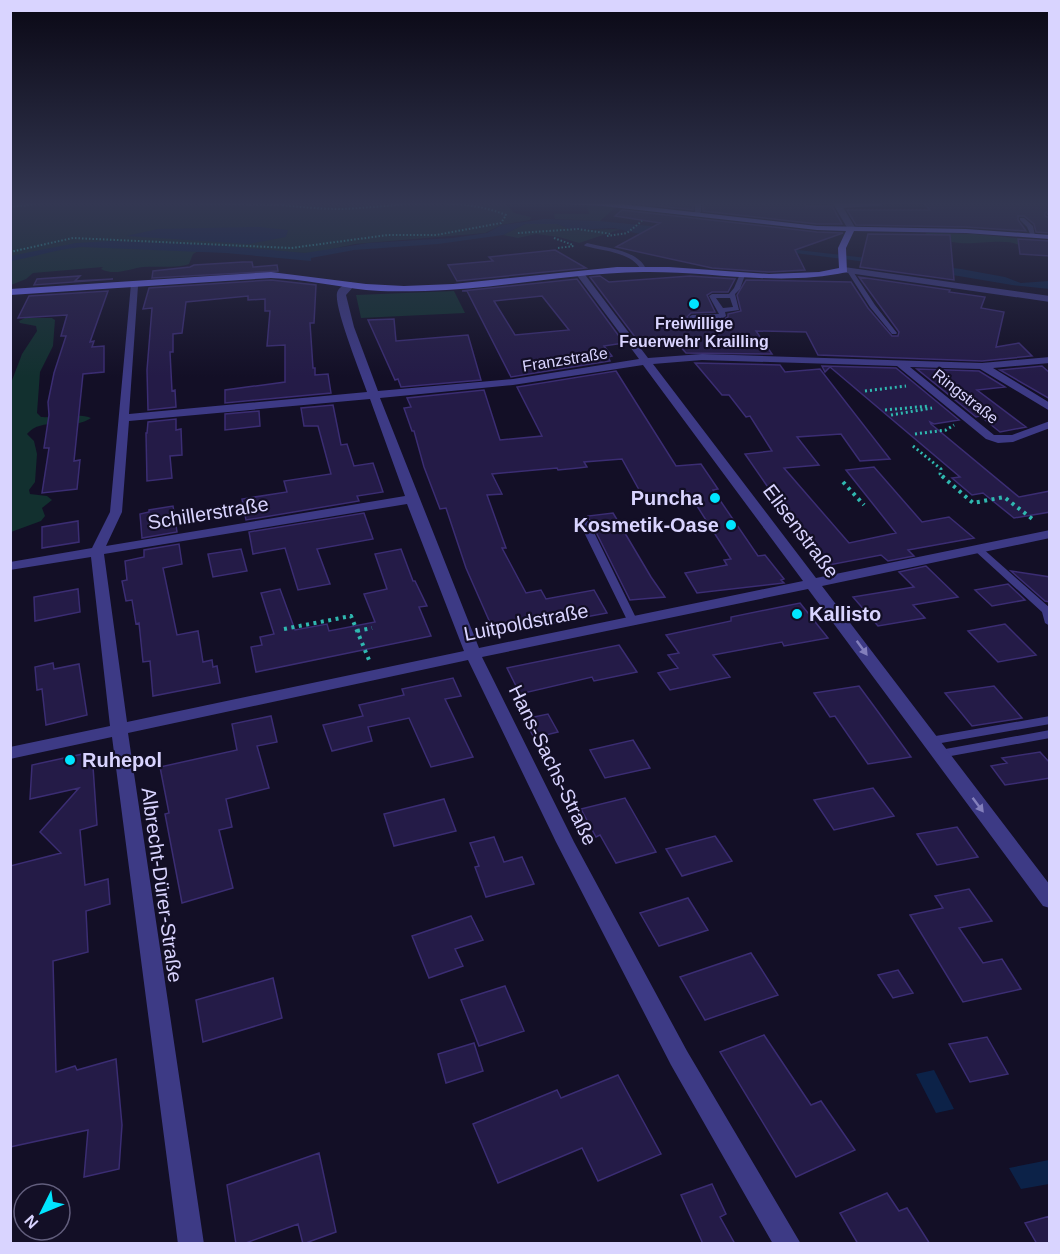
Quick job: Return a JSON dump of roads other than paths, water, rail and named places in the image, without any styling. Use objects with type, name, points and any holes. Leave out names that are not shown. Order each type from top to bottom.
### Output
[{"type":"street","points":[[844,261],[845,268]]},
{"type":"street","points":[[10,292],[272,274],[318,278],[351,285],[394,288],[452,287],[643,269],[742,275],[819,275],[845,268],[1050,299]]},
{"type":"street","name":"Elisenstraße","points":[[580,274],[1050,900]]},
{"type":"street","points":[[97,551],[116,512],[134,285]]},
{"type":"street","name":"Hans-Sachs-Straße","points":[[351,285],[342,291],[341,296],[349,327],[412,499],[473,654],[566,842],[679,1058],[788,1244]]},
{"type":"street","name":"Franzstraße","points":[[123,418],[513,382],[647,361],[702,357],[982,366],[1049,361]]},
{"type":"street","name":"Ringstraße","points":[[901,365],[990,437],[999,441],[1009,440],[1050,424]]},
{"type":"street","points":[[982,366],[1050,408]]},
{"type":"street","name":"Schillerstraße","points":[[10,566],[412,499]]},
{"type":"street","name":"Luitpoldstraße","points":[[10,753],[375,674],[978,549],[1045,530]]},
{"type":"street","name":"Albrecht-Dürer-Straße","points":[[97,551],[119,728],[191,1244]]},
{"type":"lane","points":[[639,261],[643,269]]},
{"type":"lane","points":[[845,268],[894,333]]},
{"type":"lane","points":[[722,310],[737,309],[733,296],[742,275]]},
{"type":"lane","points":[[693,317],[723,316],[722,310],[712,296],[733,296]]},
{"type":"lane","points":[[584,522],[633,622]]},
{"type":"lane","points":[[978,549],[1047,611],[1050,623]]},
{"type":"lane","points":[[935,748],[1050,720]]},
{"type":"lane","points":[[935,748],[1050,734]]},
{"type":"water","points":[[855,261],[888,261],[961,269],[1005,277],[1021,283],[1049,281],[1050,289],[1012,285]]},
{"type":"water","points":[[934,1070],[954,1109],[936,1113],[916,1074]]},
{"type":"water","points":[[1049,1160],[1049,1184],[1021,1189],[1009,1168]]},
{"type":"place","name":"Freiwillige Feuerwehr Krailling","points":[[694,304]]},
{"type":"place","name":"Puncha","points":[[715,498]]},
{"type":"place","name":"Kosmetik-Oase","points":[[731,525]]},
{"type":"place","name":"Kallisto","points":[[797,614]]},
{"type":"place","name":"Ruhepol","points":[[70,760]]}]
